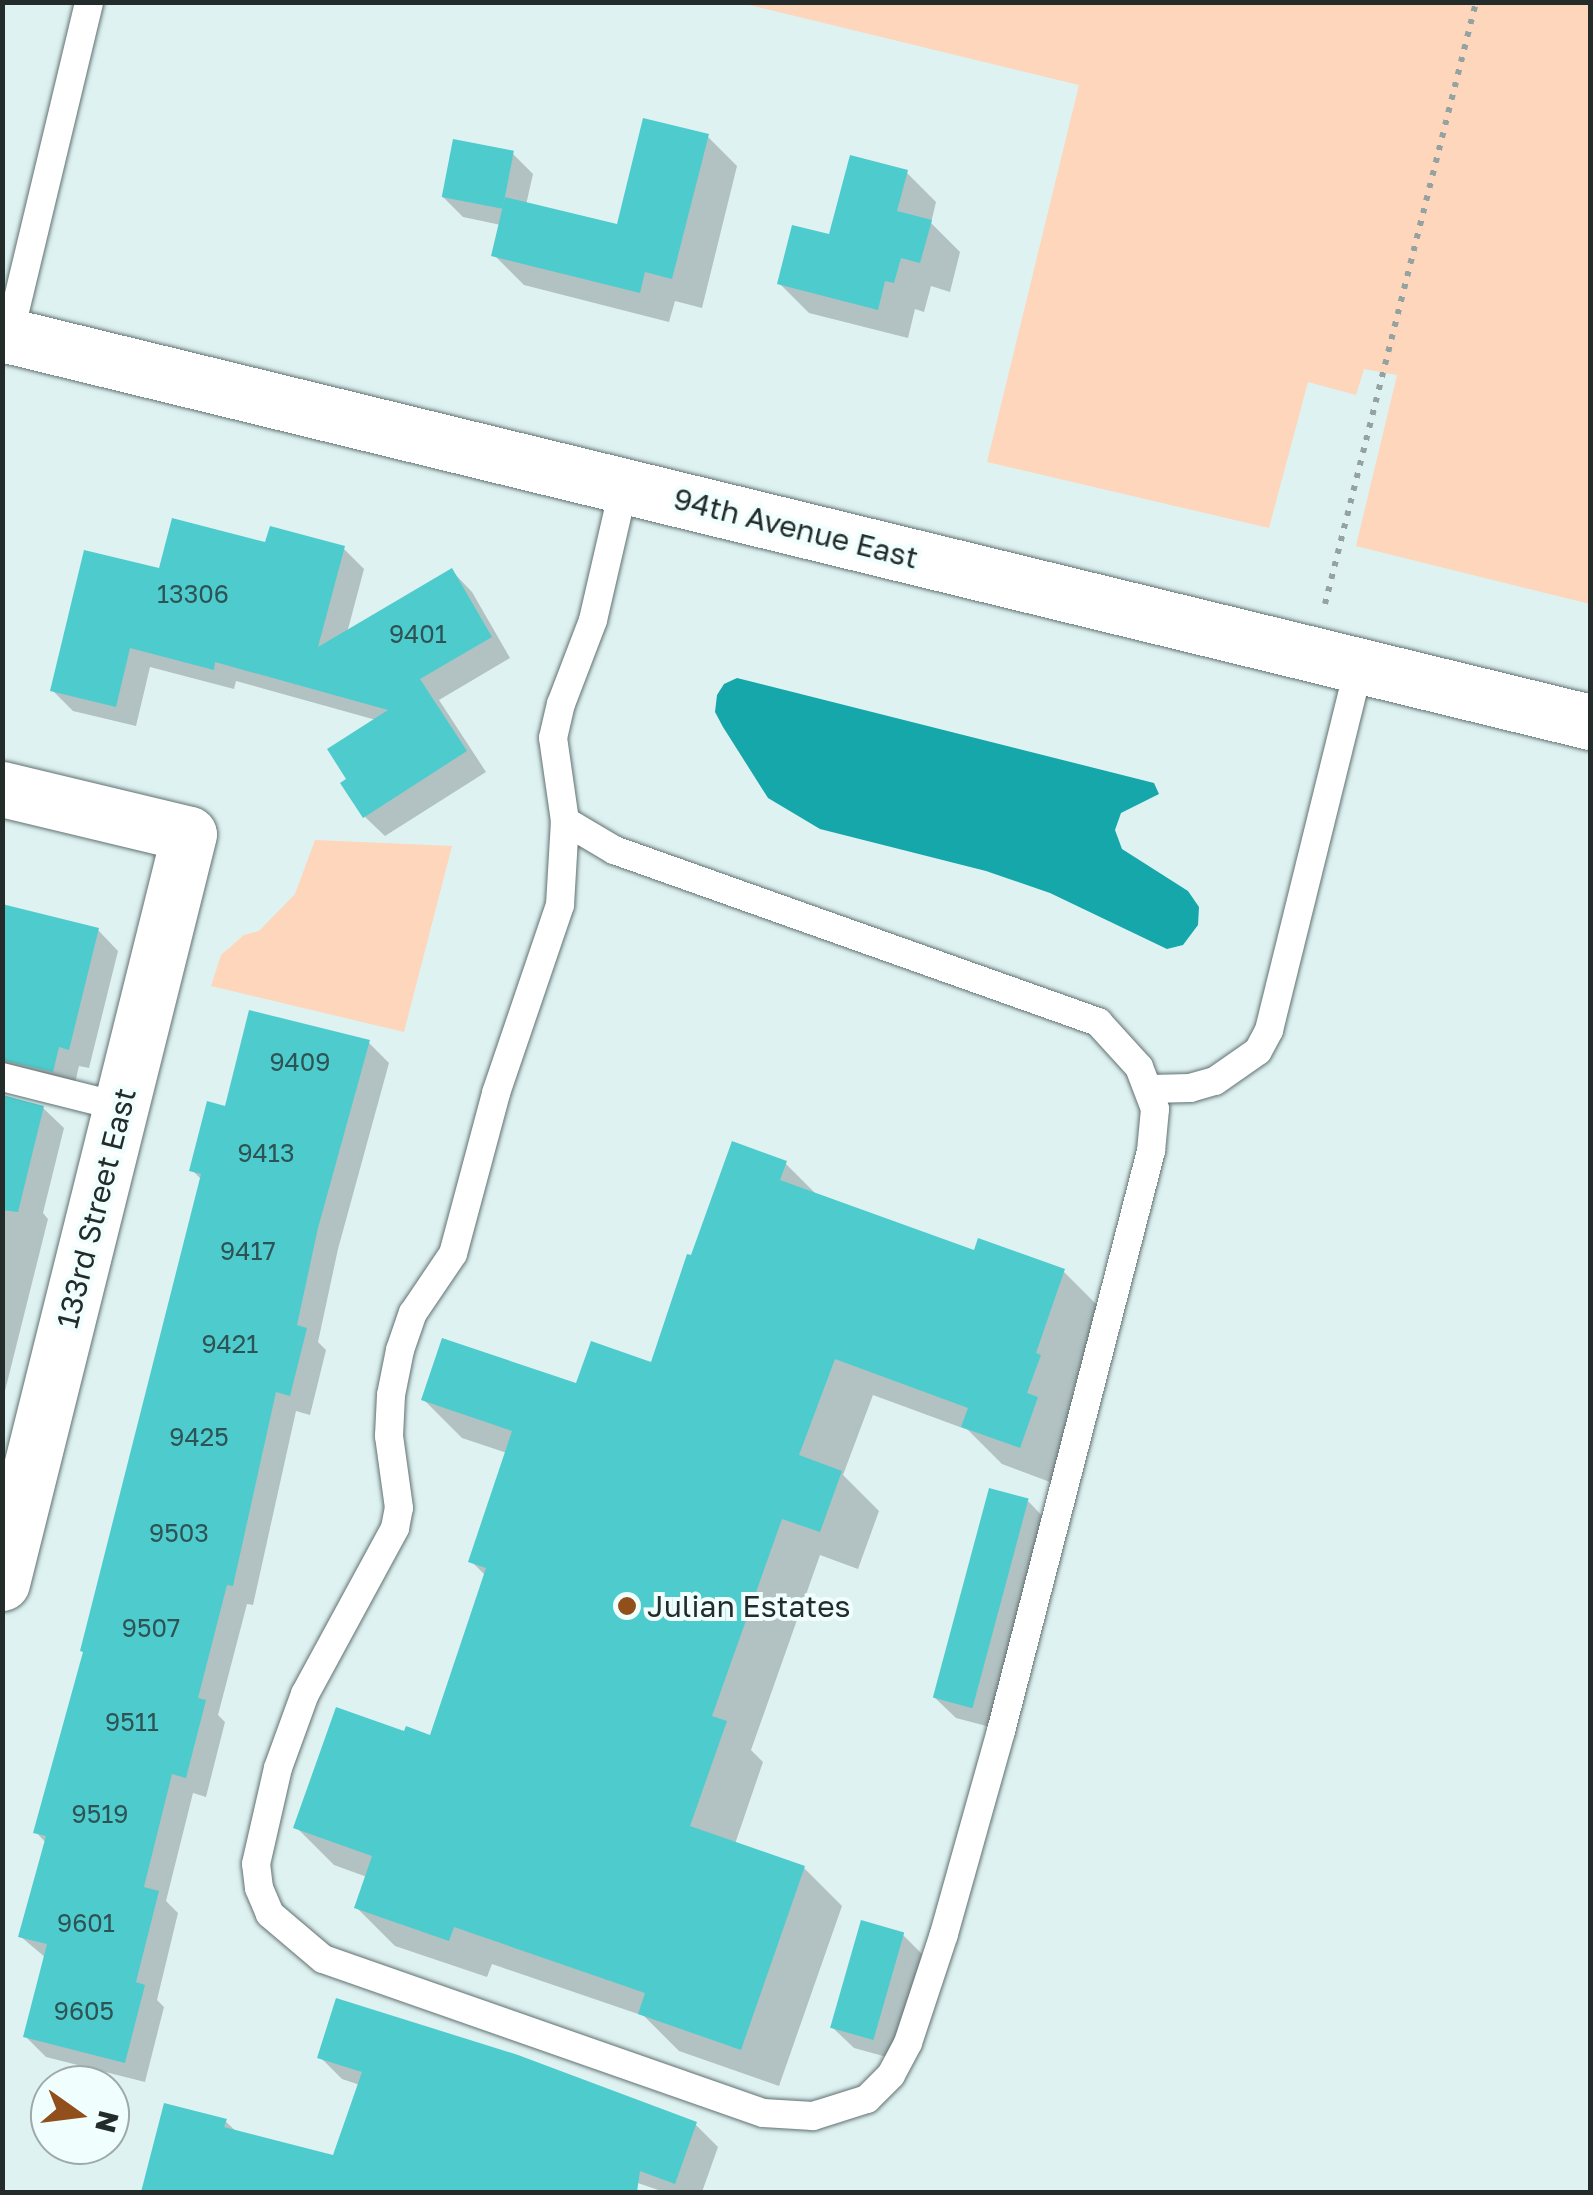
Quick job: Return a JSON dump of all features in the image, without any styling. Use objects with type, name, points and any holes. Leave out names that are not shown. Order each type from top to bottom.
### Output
[{"type":"main road","name":"94th Avenue East","points":[[4,344],[624,486],[1590,722]]},
{"type":"main road","name":"133rd Street East","points":[[2,789],[189,834],[2,1582]]},
{"type":"lane","points":[[4,344],[88,2]]},
{"type":"lane","points":[[565,821],[614,850],[1098,1022],[1139,1066],[1156,1110],[1151,1151],[1002,1731],[944,1934],[908,2043],[891,2075],[867,2098],[837,2111],[790,2118],[763,2112],[323,1959],[270,1914],[259,1888],[256,1864],[262,1825],[305,1694],[395,1528],[399,1508],[390,1436],[390,1395],[400,1350],[413,1314],[453,1254],[496,1092],[560,905],[565,821],[554,738],[561,704],[593,620],[624,486]]},
{"type":"lane","points":[[1150,1090],[1190,1088],[1215,1080],[1258,1051],[1270,1030],[1336,660]]},
{"type":"lane","points":[[2,1078],[121,1107]]},
{"type":"path","points":[[1336,660],[1476,2]]},
{"type":"shaded area","points":[[741,3],[1590,3],[1590,604],[1356,546],[1397,375],[1364,369],[1356,395],[1308,382],[1269,528],[987,462],[1079,85]]},
{"type":"shaded area","points":[[315,840],[452,846],[404,1032],[211,986],[221,955],[244,935],[259,931],[295,894]]},
{"type":"water","points":[[737,678],[1154,783],[1159,794],[1121,813],[1115,830],[1122,849],[1188,891],[1199,907],[1198,925],[1183,945],[1167,949],[1050,893],[986,871],[820,829],[768,798],[723,727],[715,712],[717,695],[724,684]]},
{"type":"building","points":[[643,118],[709,134],[672,279],[645,272],[640,293],[491,256],[505,197],[617,224]]},
{"type":"building","points":[[453,139],[514,151],[503,209],[442,197]]},
{"type":"building","points":[[850,155],[908,170],[897,211],[932,220],[920,263],[901,258],[894,283],[885,281],[878,310],[777,284],[792,225],[829,234]]},
{"type":"building","points":[[172,518],[265,542],[270,526],[345,546],[318,647],[452,568],[492,637],[420,679],[467,751],[363,818],[340,783],[346,779],[327,749],[388,710],[215,662],[214,670],[130,648],[116,707],[50,691],[84,550],[159,568]]},
{"type":"building","points":[[2,904],[99,928],[69,1050],[59,1047],[53,1072],[2,1060]]},
{"type":"building","points":[[249,1010],[370,1040],[318,1228],[297,1325],[307,1328],[290,1396],[276,1392],[233,1586],[227,1585],[198,1698],[206,1700],[186,1778],[172,1774],[144,1887],[159,1891],[136,1982],[145,1985],[125,2063],[23,2037],[47,1944],[18,1937],[46,1836],[33,1833],[83,1652],[80,1651],[201,1174],[189,1171],[207,1101],[225,1106]]},
{"type":"building","points":[[2,1095],[44,1106],[18,1212],[2,1210]]},
{"type":"building","name":"Julian Estates","points":[[732,1141],[787,1161],[780,1180],[974,1250],[978,1238],[1065,1269],[1036,1353],[1041,1355],[1027,1393],[1038,1397],[1020,1448],[961,1427],[968,1408],[835,1359],[799,1455],[842,1471],[820,1532],[782,1519],[712,1716],[727,1721],[690,1826],[805,1866],[741,2050],[638,2014],[645,1993],[454,1927],[449,1941],[354,1908],[372,1856],[293,1828],[336,1707],[404,1731],[406,1726],[430,1735],[486,1568],[468,1562],[512,1431],[421,1400],[442,1338],[576,1383],[591,1341],[651,1362],[687,1254],[691,1255]]},
{"type":"building","points":[[989,1488],[1029,1499],[972,1708],[933,1698]]},
{"type":"building","points":[[861,1920],[904,1932],[873,2040],[830,2028]]},
{"type":"building","points":[[336,1998],[518,2055],[697,2122],[675,2184],[640,2171],[637,2192],[141,2192],[164,2103],[227,2119],[224,2127],[333,2155],[362,2072],[317,2058]]},
{"type":"place","name":"Julian Estates","points":[[627,1606]]}]
